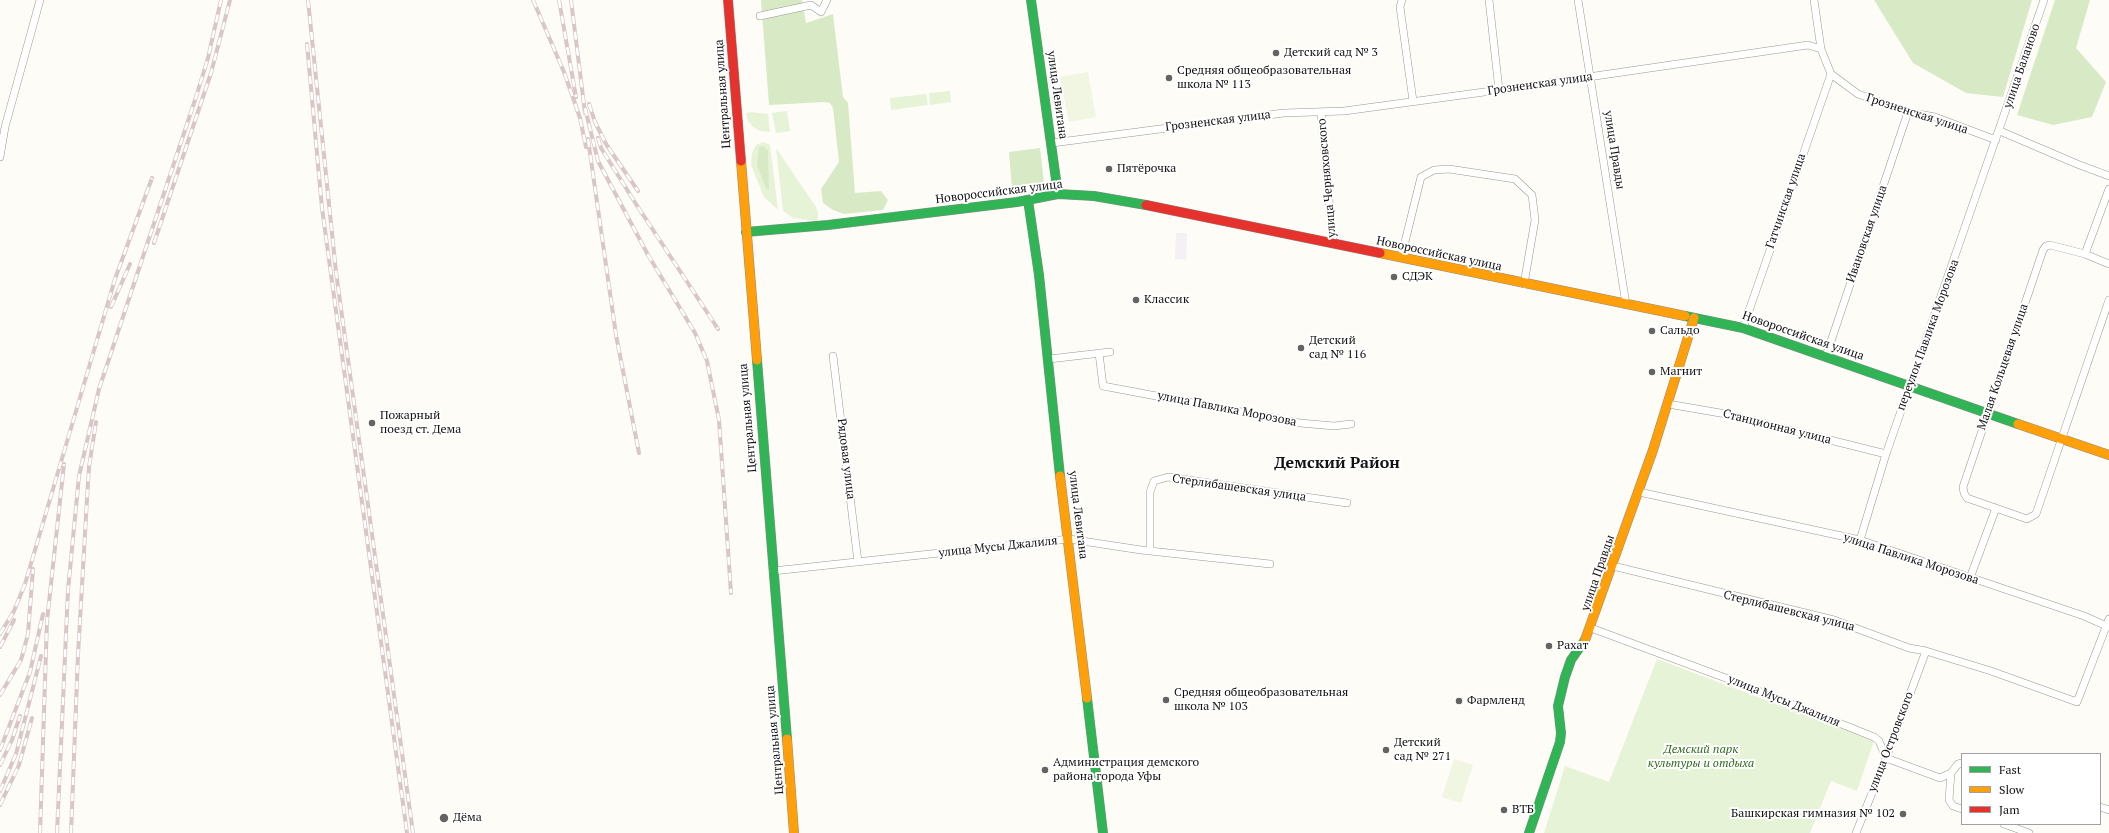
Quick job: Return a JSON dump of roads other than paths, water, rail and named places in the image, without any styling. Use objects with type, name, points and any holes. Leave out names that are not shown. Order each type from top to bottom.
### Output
[{"type":"main road","name":"Центральная улица","points":[[728,0],[794,833]]},
{"type":"main road","name":"улица Левитана","points":[[1031,0],[1058,194]]},
{"type":"main road","name":"Новороссийская улица","points":[[746,232],[828,225],[1028,200],[1058,194],[1094,196],[1165,208],[1524,284],[1743,328],[2109,455]]},
{"type":"main road","name":"улица Левитана","points":[[1028,200],[1049,359],[1103,833]]},
{"type":"main road","name":"улица Правды","points":[[1529,833],[1560,742],[1559,698],[1571,660],[1583,645],[1591,628],[1639,492],[1694,318]]},
{"type":"street","points":[[0,157],[5,128],[40,0]]},
{"type":"street","points":[[760,16],[811,4],[821,12],[827,0]]},
{"type":"street","points":[[1402,0],[1400,7],[1413,101]]},
{"type":"street","points":[[1489,0],[1499,90]]},
{"type":"street","name":"улица Правды","points":[[1578,0],[1626,304]]},
{"type":"street","points":[[1814,0],[1821,49],[1831,74]]},
{"type":"street","name":"улица Баланово","points":[[2000,131],[2044,0]]},
{"type":"street","name":"Грозненская улица","points":[[1052,143],[1284,113],[1344,111],[1590,77],[1802,45],[1821,49]]},
{"type":"street","name":"Грозненская улица","points":[[1831,74],[1858,94],[1908,112],[1935,117],[1996,140]]},
{"type":"street","name":"Гатчинская улица","points":[[1743,328],[1831,74]]},
{"type":"street","name":"улица Черняховского","points":[[1321,112],[1333,244]]},
{"type":"street","name":"Ивановская улица","points":[[1826,356],[1908,112]]},
{"type":"street","points":[[2000,131],[2109,176]]},
{"type":"street","name":"переулок Павлика Морозова","points":[[1860,540],[1886,454],[2000,131]]},
{"type":"street","points":[[1401,258],[1421,177],[1434,170],[1449,169],[1515,179],[1532,194],[1535,220],[1524,284]]},
{"type":"street","points":[[2084,254],[2109,189]]},
{"type":"street","name":"Малая Кольцевая улица","points":[[2109,264],[2084,254],[2050,245],[2046,246],[2043,250],[1963,487],[1964,493],[1968,498],[2027,519],[2033,518],[2036,514],[2109,300]]},
{"type":"street","points":[[1049,359],[1110,352]]},
{"type":"street","name":"улица Павлика Морозова","points":[[1099,354],[1103,386],[1300,423],[1334,426],[1351,424]]},
{"type":"street","name":"Рядовая улица","points":[[833,356],[858,562]]},
{"type":"street","name":"Станционная улица","points":[[1668,404],[1726,414],[1886,454]]},
{"type":"street","name":"Стерлибашевская улица","points":[[1150,551],[1150,492],[1154,481],[1168,477],[1347,504]]},
{"type":"street","name":"улица Павлика Морозова","points":[[1639,492],[1860,540],[2108,624]]},
{"type":"street","points":[[1970,578],[1996,508]]},
{"type":"street","name":"улица Мусы Джалиля","points":[[773,571],[1069,539],[1150,551],[1270,564]]},
{"type":"street","name":"Стерлибашевская улица","points":[[1613,566],[1834,620],[1909,648],[1926,651],[1991,671],[2076,702],[2108,624]]},
{"type":"street","name":"улица Мусы Джалиля","points":[[1591,628],[1731,680],[1874,737],[1879,741],[1886,758]]},
{"type":"street","name":"улица Островского","points":[[1856,833],[1926,651]]},
{"type":"street","points":[[1886,758],[1940,778],[1951,773],[1958,764],[1961,763]]},
{"type":"street","points":[[1951,773],[1949,800],[1953,806],[1961,809]]},
{"type":"street","points":[[2007,825],[2029,833]]},
{"type":"railway","points":[[57,833],[68,590],[79,476],[99,389],[196,97],[208,58],[221,0]]},
{"type":"railway","points":[[154,243],[211,73],[230,0]]},
{"type":"railway","points":[[308,0],[336,272],[413,833]]},
{"type":"railway","points":[[533,0],[564,72],[580,118],[586,147]]},
{"type":"railway","points":[[559,0],[576,97]]},
{"type":"railway","points":[[571,0],[585,113]]},
{"type":"railway","points":[[307,44],[322,208],[407,833]]},
{"type":"railway","points":[[589,104],[595,122],[606,144],[638,191]]},
{"type":"railway","points":[[585,108],[598,161],[648,255],[695,333],[707,361],[719,420],[731,593]]},
{"type":"railway","points":[[598,138],[601,148],[636,204],[718,329]]},
{"type":"railway","points":[[588,139],[616,335],[639,453]]},
{"type":"railway","points":[[0,634],[14,611],[25,584],[115,279],[152,178]]},
{"type":"railway","points":[[111,307],[130,264]]},
{"type":"railway","points":[[71,833],[78,655],[87,499],[89,467],[96,422]]},
{"type":"railway","points":[[40,833],[47,621],[64,464]]},
{"type":"railway","points":[[0,695],[21,660],[28,634],[33,569]]},
{"type":"railway","points":[[0,750],[30,672],[43,614]]},
{"type":"railway","points":[[0,647],[14,620]]},
{"type":"railway","points":[[0,791],[16,754],[41,656]]},
{"type":"railway","points":[[0,765],[12,740],[20,716]]},
{"type":"railway","points":[[0,805],[19,765],[32,718]]},
{"type":"place","name":"Детский сад № 3","points":[[1276,53]]},
{"type":"place","name":"Средняя общеобразовательная школа № 113","points":[[1169,78]]},
{"type":"place","name":"Пятёрочка","points":[[1109,169]]},
{"type":"place","name":"СДЭК","points":[[1394,277]]},
{"type":"place","name":"Классик","points":[[1136,300]]},
{"type":"place","name":"Сальдо","points":[[1652,331]]},
{"type":"place","name":"Детский сад № 116","points":[[1301,348]]},
{"type":"place","name":"Магнит","points":[[1652,372]]},
{"type":"place","name":"Пожарный поезд ст. Дема","points":[[372,423]]},
{"type":"place","name":"Рахат","points":[[1549,646]]},
{"type":"place","name":"Средняя общеобразовательная школа № 103","points":[[1166,700]]},
{"type":"place","name":"Фармленд","points":[[1459,701]]},
{"type":"place","name":"Детский сад № 271","points":[[1386,750]]},
{"type":"place","name":"Администрация демского района города Уфы","points":[[1045,770]]},
{"type":"place","name":"ВТБ","points":[[1504,810]]},
{"type":"place","name":"Башкирская гимназия № 102","points":[[1903,814]]},
{"type":"place","name":"Дёма","points":[[444,818]]},
{"type":"district","name":"Демский Район","points":[[1337,463]]},
{"type":"park label","name":"Демский парк культуры и отдыха","points":[[1701,757]]}]
